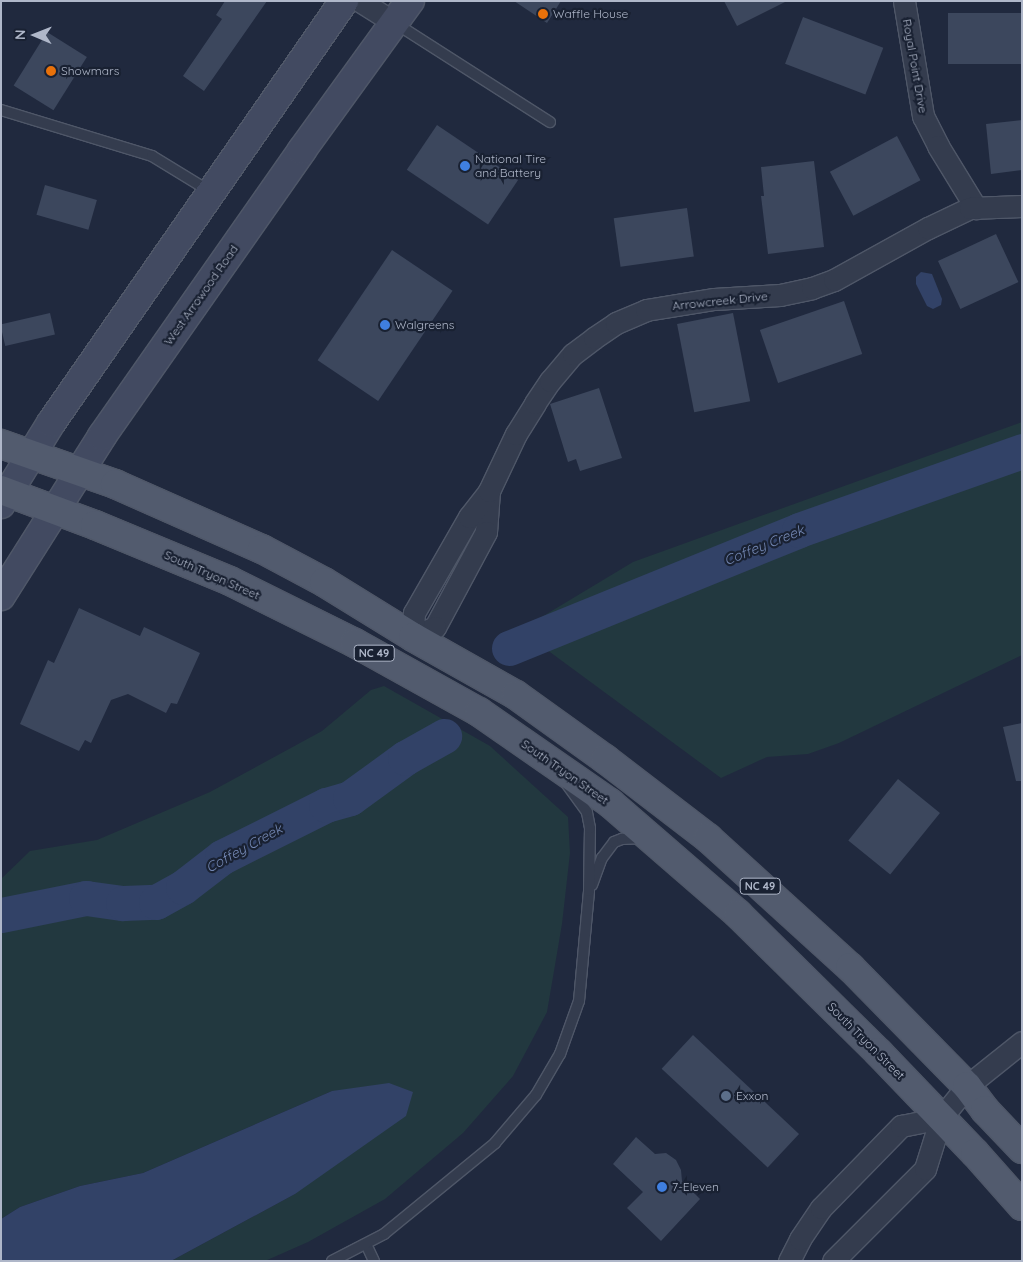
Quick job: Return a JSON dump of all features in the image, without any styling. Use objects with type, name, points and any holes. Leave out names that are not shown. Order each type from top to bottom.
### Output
[{"type":"main road","points":[[4,496],[31,453],[344,1]]},
{"type":"main road","name":"West Arrowood Road","points":[[1,596],[78,470],[302,150],[403,12]]},
{"type":"main road","name":"NC 49","points":[[1,444],[78,470],[287,561],[413,637],[516,695],[605,759],[708,838],[850,967],[967,1086],[985,1110],[1022,1149]]},
{"type":"main road","name":"South Tryon Street","points":[[4,496],[54,510],[230,581],[355,643],[480,712],[610,803],[738,914],[941,1118],[1022,1206]]},
{"type":"street","points":[[360,1],[403,12]]},
{"type":"street","name":"Royal Point Drive","points":[[904,1],[923,116],[938,146],[976,208]]},
{"type":"street","name":"Arrowcreek Drive","points":[[413,637],[434,627],[486,532],[489,491],[516,434],[550,381],[573,354],[616,323],[646,310],[714,299],[780,295],[812,288],[834,280],[950,216],[976,208],[1022,206]]},
{"type":"street","points":[[833,1261],[925,1169],[941,1118],[967,1086],[1022,1042]]},
{"type":"street","points":[[789,1261],[800,1239],[821,1208],[901,1126],[941,1118]]},
{"type":"lane","points":[[403,12],[550,122]]},
{"type":"lane","points":[[1,110],[152,156],[211,192]]},
{"type":"lane","points":[[332,1261],[384,1234],[495,1142],[536,1095],[560,1054],[579,1001],[589,891],[590,828],[587,812],[550,762]]},
{"type":"lane","points":[[589,891],[602,858],[614,842],[622,839],[650,838]]},
{"type":"lane","points":[[366,1244],[374,1261]]},
{"type":"shaded area","points":[[1022,422],[1022,655],[839,743],[808,754],[767,757],[721,778],[520,630],[633,562]]},
{"type":"shaded area","points":[[384,686],[490,746],[568,817],[570,853],[562,924],[547,1012],[513,1076],[463,1133],[385,1199],[308,1242],[265,1261],[171,1261],[295,1194],[332,1091],[143,1173],[80,1186],[20,1207],[1,1219],[1,879],[30,851],[97,840],[210,792],[322,731],[371,690]]},
{"type":"water","points":[[921,272],[932,274],[942,299],[941,305],[933,309],[927,306],[916,284],[916,277]]},
{"type":"water","points":[[389,1083],[413,1092],[406,1116],[295,1194],[171,1261],[1,1261],[1,1219],[20,1207],[80,1186],[143,1173],[332,1091]]},
{"type":"building","points":[[225,1],[267,1],[204,91],[183,76],[222,19],[216,15]]},
{"type":"building","name":"Waffle House","points":[[514,1],[561,1],[547,23]]},
{"type":"building","points":[[724,1],[787,1],[737,26]]},
{"type":"building","points":[[948,13],[1022,13],[1022,64],[948,64]]},
{"type":"building","points":[[803,17],[883,48],[865,94],[785,64]]},
{"type":"building","name":"Showmars","points":[[47,32],[87,57],[53,110],[14,85]]},
{"type":"building","points":[[1022,120],[1022,170],[991,174],[986,124]]},
{"type":"building","points":[[437,125],[518,180],[488,225],[407,170]]},
{"type":"building","points":[[897,136],[920,180],[853,216],[830,172]]},
{"type":"building","points":[[814,161],[824,247],[768,254],[761,196],[764,196],[761,167]]},
{"type":"building","points":[[45,185],[97,200],[88,230],[36,215]]},
{"type":"building","points":[[687,208],[694,257],[621,267],[614,218]]},
{"type":"building","points":[[996,234],[1018,282],[960,309],[938,261]]},
{"type":"building","points":[[392,250],[453,291],[378,401],[318,360]]},
{"type":"building","points":[[844,301],[862,354],[778,383],[760,330]]},
{"type":"building","points":[[50,313],[55,334],[5,346],[1,324]]},
{"type":"building","points":[[733,313],[750,401],[694,412],[677,324]]},
{"type":"building","points":[[599,388],[622,458],[580,471],[576,459],[568,462],[550,404]]},
{"type":"building","points":[[79,608],[140,636],[144,627],[200,653],[177,704],[171,703],[166,713],[128,694],[111,700],[91,743],[85,740],[79,751],[20,724],[48,660],[54,663]]},
{"type":"building","points":[[1022,723],[1022,781],[1016,781],[1003,727]]},
{"type":"building","points":[[898,779],[940,813],[890,874],[848,840]]},
{"type":"building","points":[[693,1035],[799,1134],[768,1168],[662,1069]]},
{"type":"building","name":"7-Eleven","points":[[636,1137],[655,1154],[666,1153],[676,1160],[681,1170],[682,1181],[700,1199],[661,1241],[627,1208],[643,1192],[613,1164]]},
{"type":"waterway","name":"Coffey Creek","points":[[509,648],[799,530],[1022,451]]},
{"type":"waterway","name":"Coffey Creek","points":[[1,915],[86,898],[123,903],[156,902],[183,887],[222,857],[326,805],[350,798],[405,758],[444,736]]},
{"type":"place","name":"Waffle House","points":[[543,14]]},
{"type":"place","name":"Showmars","points":[[51,71]]},
{"type":"place","name":"National Tire and Battery","points":[[465,166]]},
{"type":"place","name":"Walgreens","points":[[385,325]]},
{"type":"place","name":"Exxon","points":[[726,1096]]},
{"type":"place","name":"7-Eleven","points":[[662,1187]]}]
